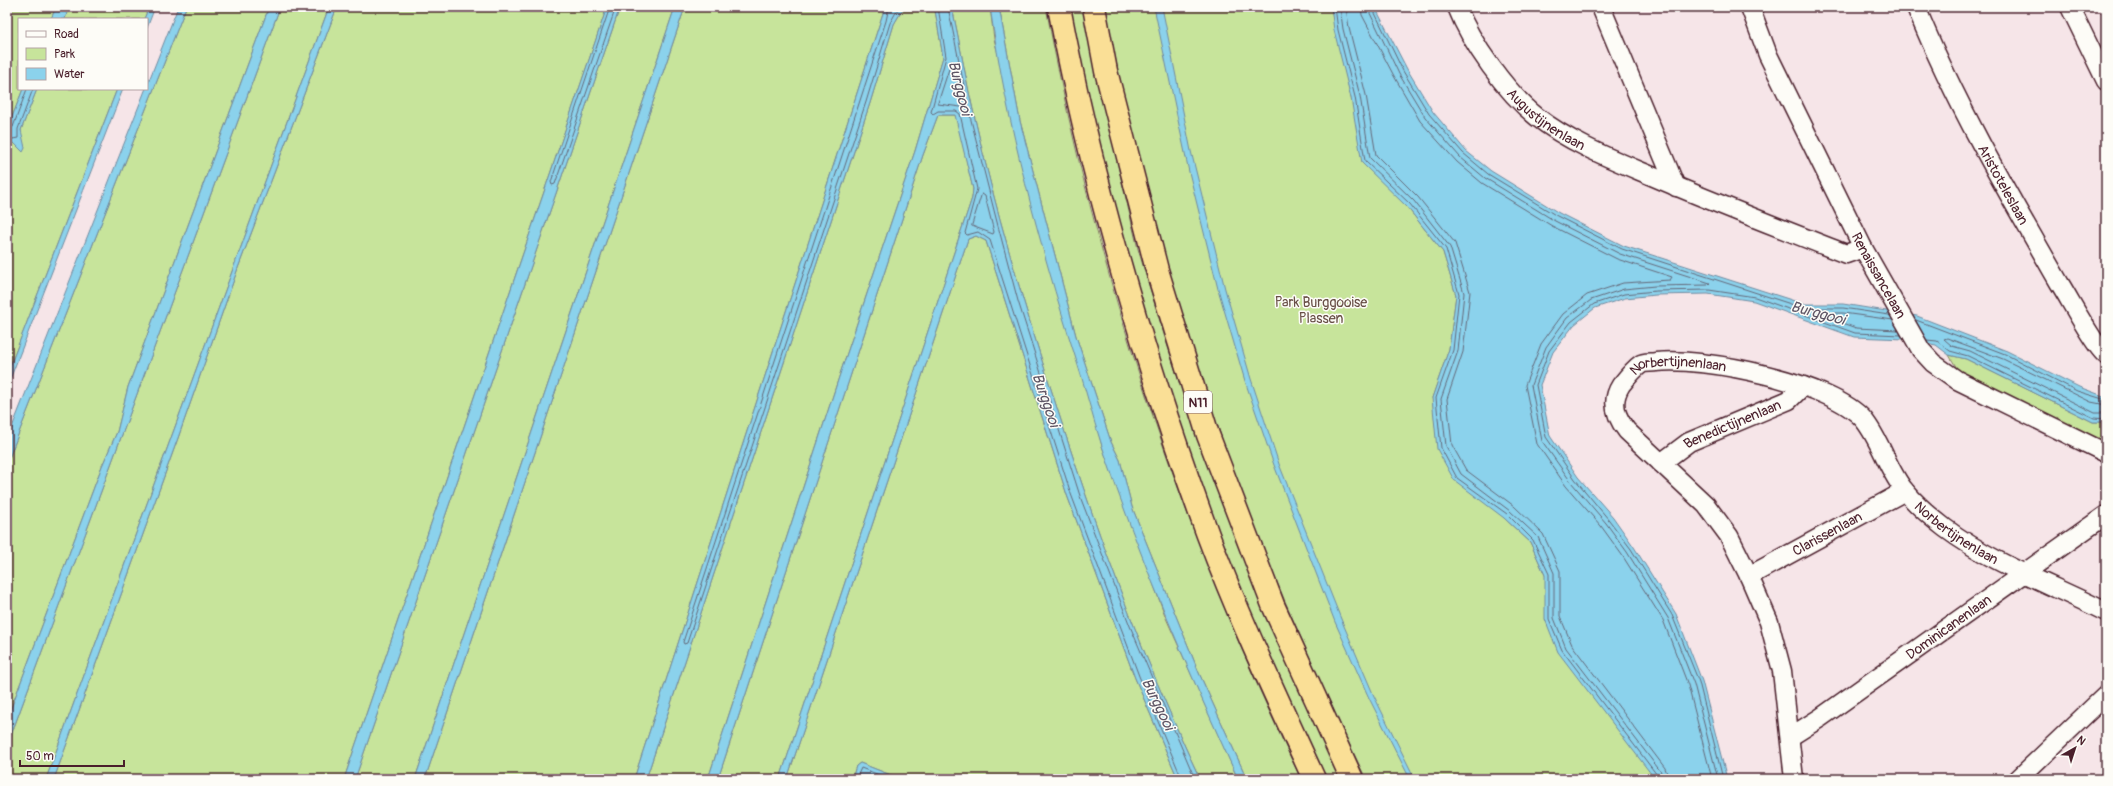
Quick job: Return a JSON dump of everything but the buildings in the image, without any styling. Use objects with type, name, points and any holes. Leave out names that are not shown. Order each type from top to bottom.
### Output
[{"type":"highway","name":"N11","points":[[1059,7],[1073,81],[1096,178],[1120,271],[1149,362],[1212,544],[1247,632],[1314,779]]},
{"type":"highway","name":"N11","points":[[1094,7],[1106,72],[1157,270],[1208,435],[1274,604],[1352,779]]},
{"type":"street","name":"Augustijnenlaan","points":[[1457,7],[1465,26],[1497,76],[1536,116],[1586,148],[1676,186],[1846,254],[1863,248]]},
{"type":"street","points":[[1601,7],[1676,186]]},
{"type":"street","name":"Renaissancelaan","points":[[1750,7],[1768,55],[1863,248],[1921,350],[1933,364],[1957,380],[2106,453]]},
{"type":"street","name":"Aristoteleslaan","points":[[1916,7],[1927,35],[1994,168],[2070,300],[2106,355]]},
{"type":"street","points":[[2070,7],[2106,81]]},
{"type":"street","name":"Norbertijnenlaan","points":[[1794,779],[1782,670],[1769,622],[1749,576],[1729,536],[1706,505],[1627,431],[1618,419],[1615,409],[1616,396],[1621,384],[1641,364],[1671,360],[1721,365],[1757,372],[1803,386],[1831,398],[1851,409],[1864,420],[1905,491],[1946,528],[1987,554],[2106,612]]},
{"type":"street","name":"Benedictijnenlaan","points":[[1661,463],[1689,442],[1790,400],[1803,386]]},
{"type":"street","name":"Clarissenlaan","points":[[1749,576],[1905,491]]},
{"type":"street","name":"Dominicanenlaan","points":[[1790,737],[1820,718],[2106,515]]},
{"type":"street","points":[[2018,779],[2106,695]]},
{"type":"green space","points":[[7,7],[56,7],[51,18],[18,18],[18,90],[23,90],[7,130]]},
{"type":"green space","points":[[69,7],[149,7],[144,18],[65,18]]},
{"type":"green space","points":[[186,7],[269,7],[128,387],[117,432],[102,466],[7,719],[7,463]]},
{"type":"green space","points":[[280,7],[329,7],[46,779],[7,779],[7,746]]},
{"type":"green space","points":[[337,7],[607,7],[344,779],[54,779],[238,268]]},
{"type":"green space","points":[[620,7],[675,7],[415,779],[355,779]]},
{"type":"green space","points":[[685,7],[885,7],[634,779],[425,779]]},
{"type":"green space","points":[[904,7],[931,7],[935,10],[943,57],[915,151],[839,377],[708,779],[646,779],[870,103],[894,24]]},
{"type":"green space","points":[[952,7],[990,7],[994,39],[1102,446],[1166,618],[1238,779],[1200,779],[1157,683],[1118,585],[1066,436],[1029,320],[991,186],[969,91]]},
{"type":"green space","points":[[999,7],[1046,7],[1066,106],[1090,204],[1117,303],[1148,401],[1182,498],[1219,594],[1259,688],[1301,779],[1247,779],[1199,673],[1132,507],[1120,460],[1111,442],[1076,336],[1020,121]]},
{"type":"green space","points":[[1068,7],[1085,7],[1110,120],[1119,170],[1138,249],[1203,455],[1273,622],[1344,779],[1324,779],[1255,628],[1202,490],[1143,311],[1109,187]]},
{"type":"green space","name":"Park Burggooise Plassen","points":[[1105,7],[1331,7],[1351,98],[1407,207],[1443,252],[1456,295],[1449,349],[1432,398],[1504,518],[1530,542],[1545,575],[1658,779],[1366,779],[1311,660],[1259,539],[1212,409],[1190,343],[1151,210],[1134,142]]},
{"type":"green space","points":[[37,90],[117,90],[7,374],[7,150],[10,143],[13,142],[22,151],[21,130]]},
{"type":"green space","points":[[938,115],[956,115],[973,189],[972,198],[780,779],[718,779],[923,155]]},
{"type":"green space","points":[[976,236],[986,241],[1067,495],[1135,678],[1178,779],[901,779],[860,763],[856,766],[852,779],[787,779],[968,239]]},
{"type":"green space","points":[[1949,355],[1966,359],[2093,422],[2106,422],[2106,443],[1958,370]]},
{"type":"water","points":[[56,7],[69,7],[65,18],[51,18]]},
{"type":"water","points":[[149,7],[155,7],[148,25],[148,18],[144,18]]},
{"type":"water","points":[[178,7],[186,7],[7,463],[7,440],[145,90],[148,90],[148,83]]},
{"type":"water","points":[[269,7],[280,7],[7,746],[7,719],[102,466],[117,432],[128,387]]},
{"type":"water","points":[[329,7],[337,7],[238,268],[54,779],[46,779]]},
{"type":"water","points":[[607,7],[620,7],[355,779],[344,779]]},
{"type":"water","points":[[675,7],[685,7],[425,779],[415,779]]},
{"type":"water","points":[[885,7],[904,7],[894,24],[870,103],[646,779],[634,779]]},
{"type":"water","name":"Burggooi","points":[[931,7],[952,7],[972,105],[1000,220],[1019,287],[1066,436],[1100,536],[1137,634],[1200,779],[1178,779],[1135,678],[1067,495],[986,241],[976,236],[968,239],[787,779],[780,779],[972,198],[973,189],[955,115],[938,115],[923,155],[718,779],[708,779],[839,377],[915,151],[943,57],[935,10]]},
{"type":"water","points":[[990,7],[999,7],[1020,121],[1076,336],[1111,442],[1120,460],[1132,507],[1199,673],[1247,779],[1238,779],[1183,656],[1132,531],[1102,446],[1049,270],[1025,183],[1005,96]]},
{"type":"water","points":[[1154,7],[1162,7],[1191,151],[1225,289],[1251,379],[1279,464],[1341,619],[1374,696],[1415,779],[1410,779],[1369,698],[1335,622],[1274,465],[1245,381],[1218,289],[1189,172]]},
{"type":"water","name":"Burggooi","points":[[1331,7],[1375,7],[1407,69],[1433,112],[1466,151],[1491,171],[1559,213],[1624,246],[1804,304],[1843,304],[1917,316],[2007,351],[2079,387],[2106,397],[2106,422],[2093,422],[1966,359],[1949,355],[1936,345],[1905,339],[1854,337],[1754,301],[1708,294],[1656,295],[1625,298],[1595,308],[1574,325],[1553,352],[1540,385],[1550,436],[1578,477],[1613,517],[1634,547],[1676,614],[1702,681],[1727,779],[1655,779],[1558,652],[1545,619],[1545,575],[1530,542],[1504,518],[1454,480],[1437,449],[1432,398],[1449,349],[1456,295],[1443,252],[1407,207],[1362,163],[1351,98],[1334,30]]},
{"type":"water","points":[[23,90],[37,90],[21,130],[25,148],[23,152],[13,142],[10,143],[7,150],[7,130]]},
{"type":"water","points":[[117,90],[123,90],[7,387],[7,374]]},
{"type":"water","points":[[860,763],[901,779],[852,779],[856,766]]}]
